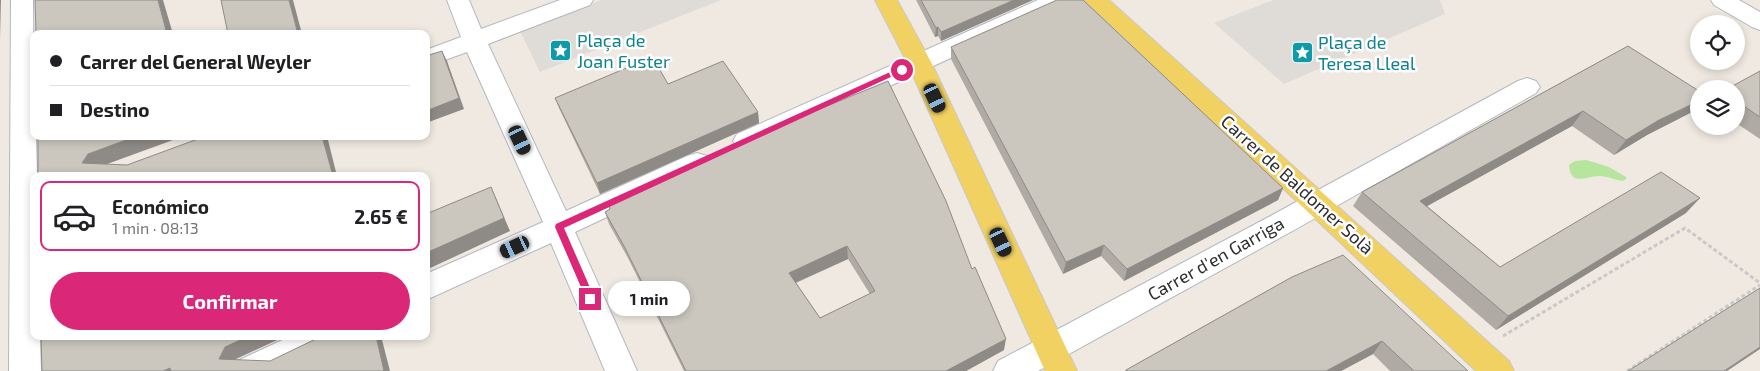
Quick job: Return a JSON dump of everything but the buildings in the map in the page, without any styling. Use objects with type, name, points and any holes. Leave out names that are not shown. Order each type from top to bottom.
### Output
[{"type":"main road","points":[[886,0],[918,62],[1056,360]]},
{"type":"main road","name":"Carrer de Baldomer Solà","points":[[1095,0],[1498,371]]},
{"type":"street","points":[[22,0],[19,210],[25,371]]},
{"type":"street","points":[[458,0],[474,41],[559,227],[621,371]]},
{"type":"street","points":[[430,58],[582,0]]},
{"type":"street","points":[[430,286],[918,62],[1058,0]]},
{"type":"street","points":[[1722,0],[1760,22]]},
{"type":"street","name":"Carrer d'en Garriga","points":[[1009,371],[1056,360],[1318,204],[1527,87]]},
{"type":"street","points":[[248,371],[314,340]]},
{"type":"path","points":[[1498,339],[1685,228],[1760,284],[1627,371]]},
{"type":"green space","points":[[1586,160],[1609,167],[1626,177],[1626,179],[1623,181],[1595,176],[1580,179],[1573,176],[1569,165],[1575,161]]},
{"type":"shaded area","name":"Plaça de Joan Fuster","points":[[601,0],[721,0],[540,72],[520,31]]},
{"type":"shaded area","name":"Plaça de Teresa Lleal","points":[[1273,0],[1440,0],[1445,14],[1284,84],[1214,23]]},
{"type":"place","name":"Plaça de Joan Fuster","points":[[561,51]]},
{"type":"place","name":"Plaça de Teresa Lleal","points":[[1302,53]]},
{"type":"route","points":[[590,299],[559,227],[902,70]]}]
